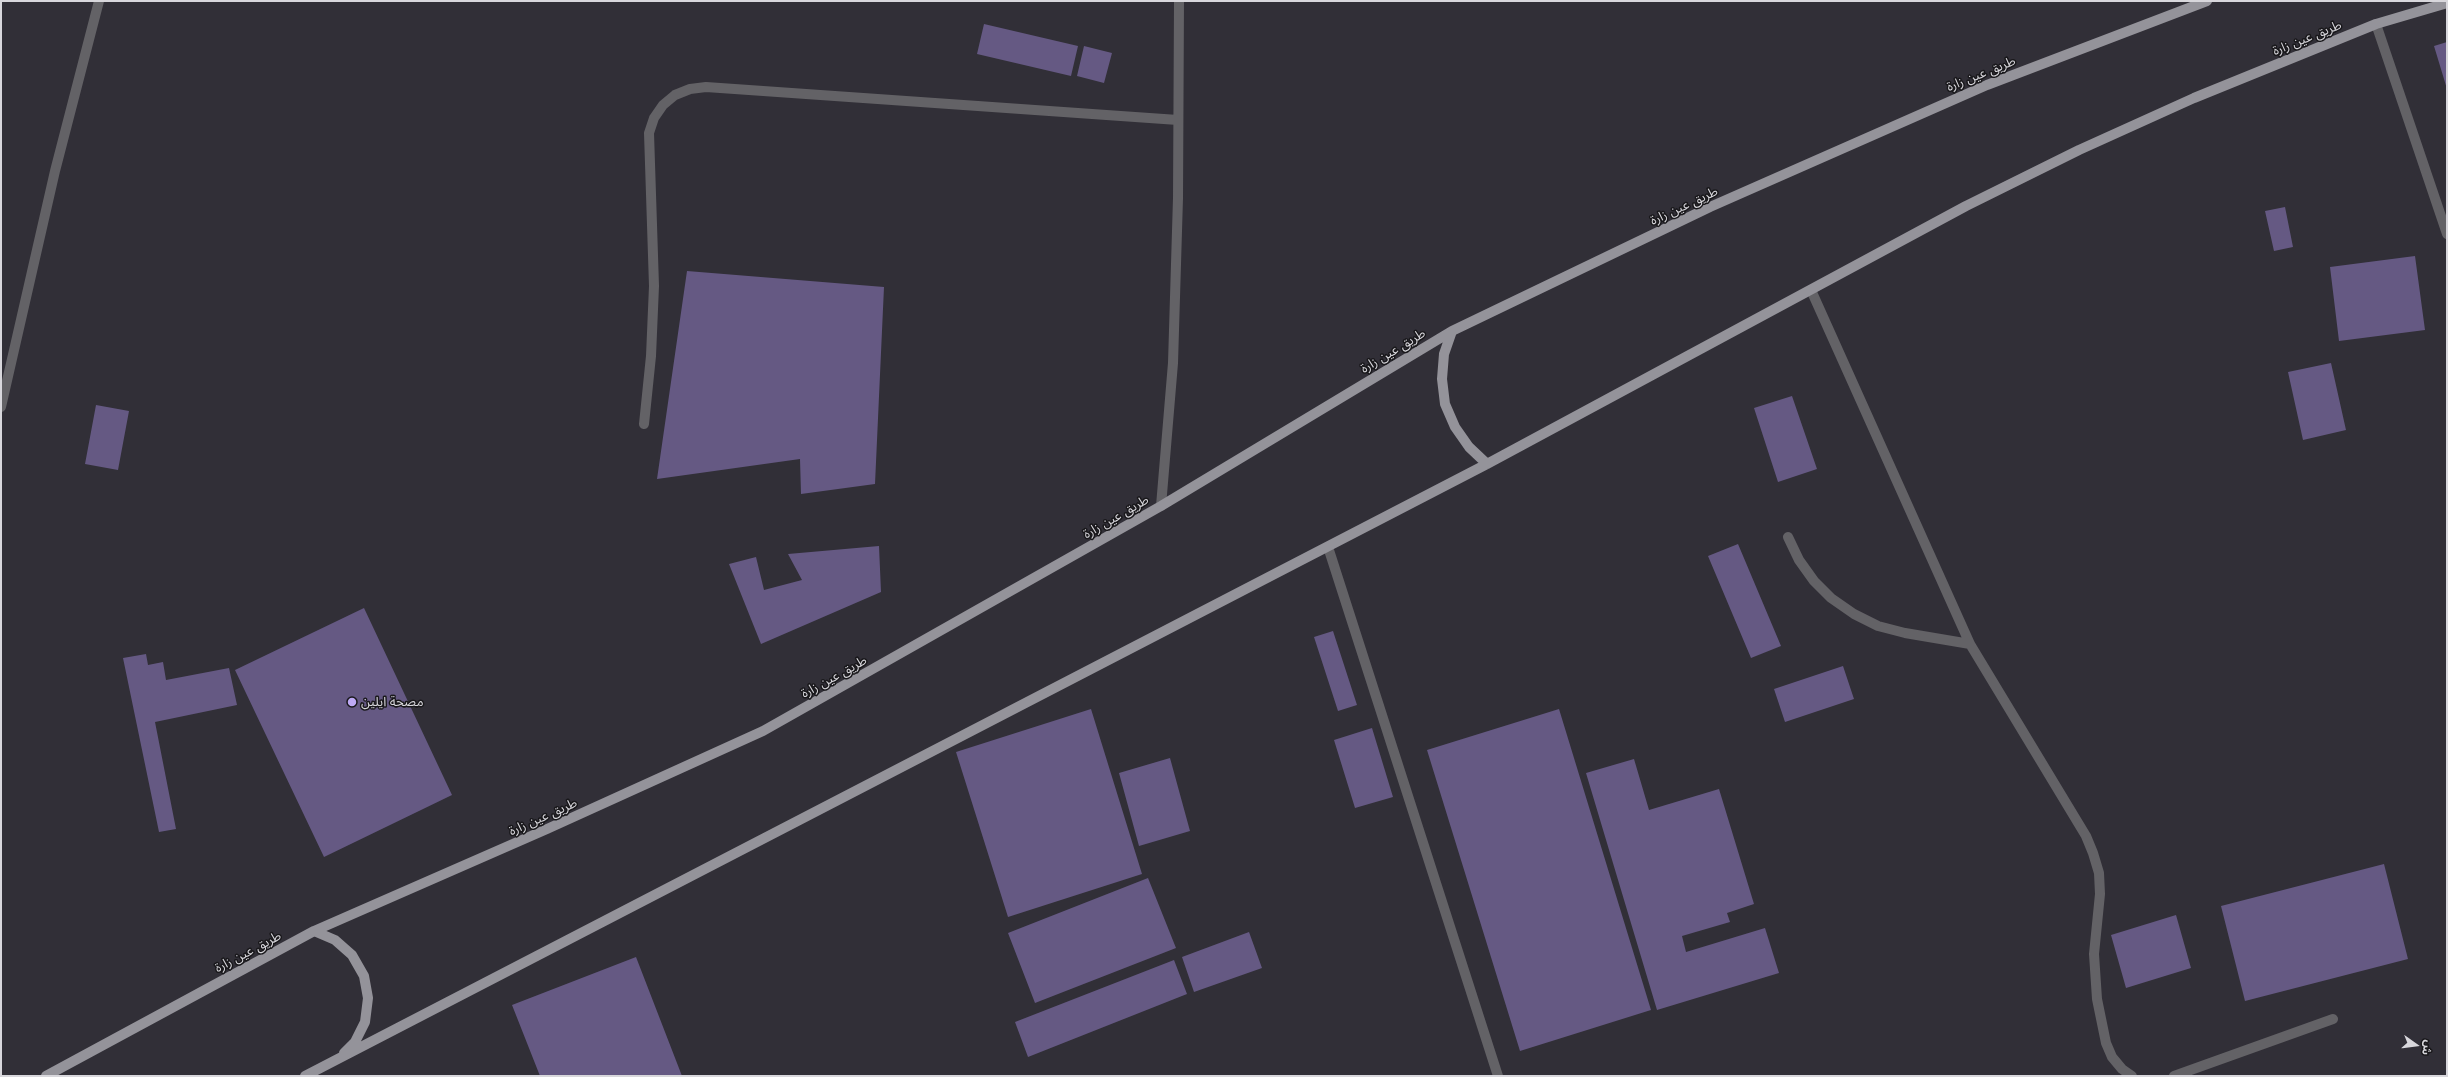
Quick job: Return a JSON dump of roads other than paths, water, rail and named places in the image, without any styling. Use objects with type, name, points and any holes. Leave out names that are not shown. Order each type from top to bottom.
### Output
[{"type":"main road","name":"طريق عين زارة","points":[[46,1076],[314,931],[547,830],[763,731],[1161,506],[1452,330],[1710,207],[1987,85],[2207,1]]},
{"type":"main road","name":"طريق عين زارة","points":[[305,1076],[1487,464],[1966,206],[2079,150],[2194,98],[2376,24],[2447,3]]},
{"type":"main road","points":[[1452,330],[1444,354],[1442,379],[1445,404],[1455,427],[1465,442],[1487,464]]},
{"type":"main road","points":[[314,931],[335,940],[352,956],[364,976],[368,998],[366,1022],[354,1042],[339,1059]]},
{"type":"street","points":[[1,407],[55,171],[99,1]]},
{"type":"street","points":[[1161,506],[1173,364],[1178,198],[1180,1]]},
{"type":"street","points":[[2376,24],[2447,234]]},
{"type":"street","points":[[644,424],[651,356],[654,286],[649,133],[654,118],[663,105],[675,95],[690,89],[706,87],[1178,120]]},
{"type":"street","points":[[1811,290],[1970,644],[2086,836],[2093,853],[2099,873],[2100,894],[2094,954],[2097,999],[2106,1043],[2112,1057],[2122,1069],[2132,1076]]},
{"type":"street","points":[[1788,537],[1799,560],[1814,581],[1831,598],[1854,614],[1878,626],[1905,633],[1970,644]]},
{"type":"street","points":[[1328,547],[1498,1076]]},
{"type":"street","points":[[2174,1076],[2333,1019]]},
{"type":"place","name":"مصحة ايلين","points":[[352,702]]}]
